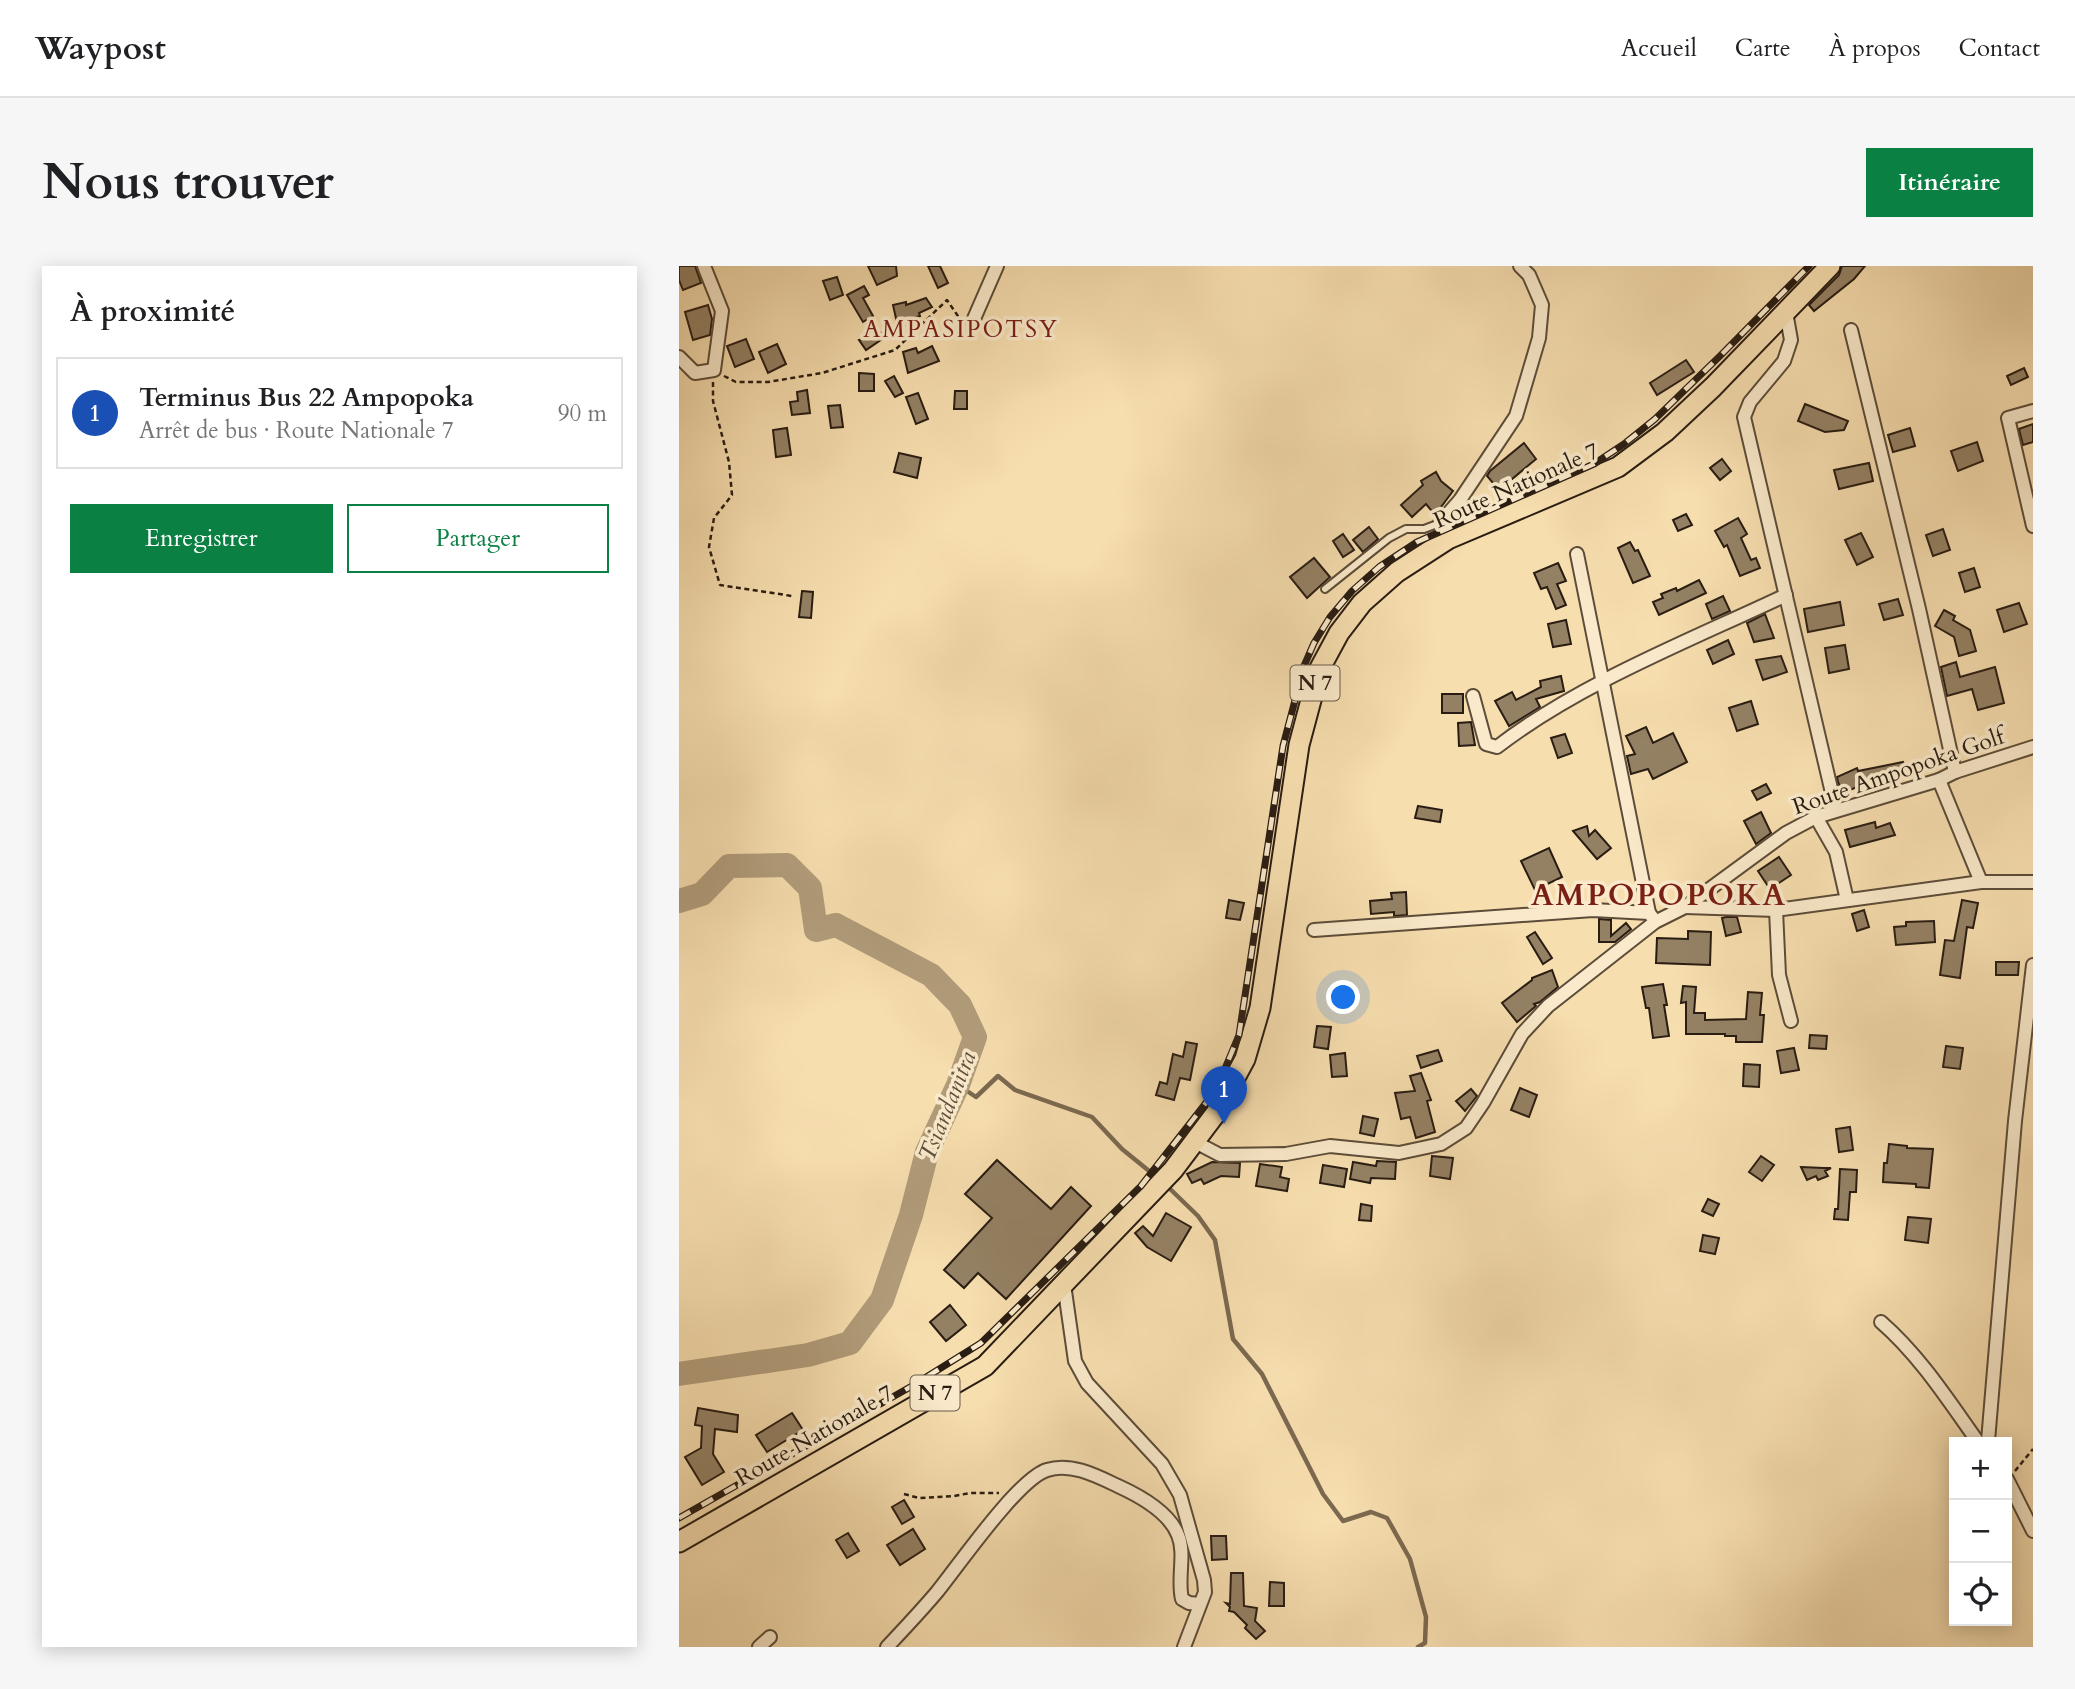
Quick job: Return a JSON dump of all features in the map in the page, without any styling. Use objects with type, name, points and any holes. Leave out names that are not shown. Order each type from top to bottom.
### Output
[{"type":"main road","name":"Route Nationale 7","points":[[679,1542],[985,1366],[1151,1194],[1195,1142],[1216,1113],[1245,1059],[1260,1008],[1299,745],[1319,670],[1339,633],[1362,603],[1444,531],[1618,467],[1665,432],[1713,387],[1830,266]]},
{"type":"street","points":[[679,358],[695,373],[713,370],[722,311],[705,266]]},
{"type":"street","points":[[973,321],[997,266]]},
{"type":"street","points":[[1444,531],[1460,500],[1515,416],[1539,338],[1542,305],[1529,275],[1520,266]]},
{"type":"street","points":[[1786,312],[1791,340],[1783,361],[1751,402],[1744,418],[1836,810]]},
{"type":"street","points":[[1851,330],[1919,609],[1955,772]]},
{"type":"street","points":[[2033,411],[2008,418],[2033,526]]},
{"type":"street","points":[[1314,930],[1593,910],[1652,917],[1577,554]]},
{"type":"street","points":[[1473,696],[1486,744],[1497,747],[1520,730],[1602,682],[1786,595]]},
{"type":"street","name":"Route Ampopoka Golf","points":[[1195,1142],[1220,1155],[1286,1154],[1329,1146],[1399,1153],[1441,1144],[1466,1128],[1522,1034],[1548,1006],[1652,917],[1685,907],[1786,833],[1816,817],[1939,780],[1955,772],[2033,747]]},
{"type":"street","points":[[1939,780],[1981,882]]},
{"type":"street","points":[[1816,817],[1836,852],[1847,900]]},
{"type":"street","points":[[1685,907],[1776,910],[1981,882],[2033,882]]},
{"type":"street","points":[[1776,910],[1779,975],[1791,1021]]},
{"type":"street","points":[[1988,1437],[2015,1121],[2031,1006],[2033,965]]},
{"type":"street","points":[[1064,1284],[1075,1361],[1087,1383],[1162,1464],[1180,1495],[1205,1592],[1184,1647]]},
{"type":"street","points":[[1881,1322],[1903,1341],[1918,1359],[1974,1437]]},
{"type":"street","points":[[887,1647],[936,1593],[1017,1493],[1045,1470],[1065,1466],[1121,1487],[1152,1504],[1173,1524],[1180,1538],[1179,1588],[1182,1598],[1189,1603],[1200,1604]]},
{"type":"street","points":[[2012,1490],[2033,1531]]},
{"type":"street","points":[[759,1647],[771,1637]]},
{"type":"lane","points":[[1325,589],[1389,538],[1406,529],[1444,531]]},
{"type":"path","points":[[792,596],[720,585],[709,547],[714,518],[732,495],[729,462],[713,401],[713,370],[736,382],[768,382],[822,373],[895,350],[947,299],[962,322],[973,321]]},
{"type":"path","points":[[2012,1474],[2033,1449]]},
{"type":"path","points":[[904,1493],[919,1498],[970,1493],[1017,1493]]},
{"type":"building","points":[[679,266],[695,266],[701,283],[683,290],[679,280]]},
{"type":"building","points":[[868,266],[896,266],[897,276],[877,285]]},
{"type":"building","points":[[928,266],[940,266],[948,283],[938,288]]},
{"type":"building","points":[[1842,266],[1865,266],[1854,279],[1814,311],[1809,305],[1839,275]]},
{"type":"building","points":[[837,277],[843,295],[830,300],[823,281]]},
{"type":"building","points":[[864,286],[869,295],[863,298],[873,316],[863,322],[847,295]]},
{"type":"building","points":[[926,298],[932,307],[919,313],[920,316],[897,323],[893,305],[906,302],[906,305]]},
{"type":"building","points":[[708,305],[712,319],[710,335],[693,340],[685,312]]},
{"type":"building","points":[[889,330],[891,333],[866,350],[859,340]]},
{"type":"building","points":[[746,339],[754,359],[735,367],[727,346]]},
{"type":"building","points":[[777,344],[786,364],[768,373],[759,352]]},
{"type":"building","points":[[932,346],[939,361],[908,373],[903,352],[916,348],[918,353]]},
{"type":"building","points":[[1686,360],[1694,372],[1657,395],[1650,383]]},
{"type":"building","points":[[2024,368],[2028,377],[2011,385],[2007,376]]},
{"type":"building","points":[[859,373],[874,374],[874,391],[859,391]]},
{"type":"building","points":[[894,376],[903,393],[895,397],[885,381]]},
{"type":"building","points":[[807,390],[810,413],[792,415],[790,402],[798,401],[797,392]]},
{"type":"building","points":[[955,391],[967,391],[967,409],[954,409]]},
{"type":"building","points":[[918,393],[928,419],[916,424],[906,397]]},
{"type":"building","points":[[1805,404],[1848,421],[1844,430],[1825,432],[1798,421]]},
{"type":"building","points":[[840,405],[843,427],[831,428],[828,406]]},
{"type":"building","points":[[2033,424],[2033,442],[2023,445],[2019,429]]},
{"type":"building","points":[[787,428],[791,455],[776,457],[773,430]]},
{"type":"building","points":[[1910,428],[1915,446],[1893,452],[1888,435]]},
{"type":"building","points":[[1977,442],[1983,461],[1958,471],[1951,451]]},
{"type":"building","points":[[1524,443],[1536,459],[1499,490],[1487,476]]},
{"type":"building","points":[[899,453],[921,458],[917,478],[894,472]]},
{"type":"building","points":[[1576,455],[1581,464],[1561,475],[1556,466]]},
{"type":"building","points":[[1722,459],[1731,471],[1720,480],[1710,468]]},
{"type":"building","points":[[1869,463],[1873,481],[1839,489],[1834,470]]},
{"type":"building","points":[[1436,472],[1441,481],[1453,491],[1435,515],[1426,504],[1412,517],[1401,505],[1423,485],[1421,481]]},
{"type":"building","points":[[1686,514],[1692,525],[1678,531],[1673,520]]},
{"type":"building","points":[[1738,518],[1747,534],[1741,538],[1751,560],[1756,558],[1760,568],[1740,576],[1727,545],[1724,547],[1715,531]]},
{"type":"building","points":[[1369,527],[1378,539],[1363,552],[1353,540]]},
{"type":"building","points":[[1943,529],[1950,550],[1933,556],[1926,535]]},
{"type":"building","points":[[1861,533],[1873,557],[1857,565],[1845,540]]},
{"type":"building","points":[[1343,534],[1354,550],[1343,557],[1333,541]]},
{"type":"building","points":[[1630,542],[1635,551],[1638,550],[1650,576],[1633,583],[1618,548]]},
{"type":"building","points":[[1314,558],[1330,577],[1307,598],[1290,577]]},
{"type":"building","points":[[1558,563],[1566,581],[1557,584],[1566,605],[1556,609],[1547,587],[1541,589],[1534,573]]},
{"type":"building","points":[[1974,568],[1980,587],[1965,592],[1959,573]]},
{"type":"building","points":[[1699,580],[1706,593],[1659,615],[1653,602],[1663,598],[1661,594],[1676,588],[1677,591]]},
{"type":"building","points":[[802,591],[813,592],[811,618],[799,617]]},
{"type":"building","points":[[1723,596],[1730,611],[1712,619],[1706,604]]},
{"type":"building","points":[[1898,599],[1903,615],[1884,620],[1879,604]]},
{"type":"building","points":[[1840,602],[1844,625],[1808,632],[1804,609]]},
{"type":"building","points":[[2019,603],[2027,624],[2004,632],[1997,610]]},
{"type":"building","points":[[1944,610],[1955,616],[1953,620],[1970,630],[1976,651],[1959,656],[1954,637],[1935,626]]},
{"type":"building","points":[[1765,614],[1774,638],[1754,642],[1747,623]]},
{"type":"building","points":[[1566,620],[1571,644],[1553,647],[1548,624]]},
{"type":"building","points":[[1728,640],[1734,654],[1713,664],[1707,650]]},
{"type":"building","points":[[1845,645],[1849,669],[1829,673],[1825,648]]},
{"type":"building","points":[[1781,656],[1787,672],[1763,680],[1756,660]]},
{"type":"building","points":[[1956,662],[1960,677],[1995,667],[2004,703],[1978,710],[1972,689],[1947,696],[1941,667]]},
{"type":"building","points":[[1561,676],[1564,691],[1536,699],[1540,707],[1509,726],[1495,701],[1512,692],[1516,700],[1541,687],[1540,681]]},
{"type":"building","points":[[1442,694],[1463,694],[1463,713],[1442,713]]},
{"type":"building","points":[[1751,701],[1758,724],[1737,731],[1729,708]]},
{"type":"building","points":[[1471,722],[1475,745],[1459,746],[1458,723]]},
{"type":"building","points":[[1646,727],[1653,743],[1673,733],[1687,762],[1653,779],[1648,769],[1631,774],[1627,756],[1635,754],[1626,736]]},
{"type":"building","points":[[1565,734],[1572,753],[1558,758],[1551,738]]},
{"type":"building","points":[[1903,762],[1905,766],[1888,773],[1890,785],[1879,787],[1878,778],[1843,793],[1838,782],[1837,777],[1857,768],[1858,771]]},
{"type":"building","points":[[1766,784],[1771,793],[1757,800],[1752,791]]},
{"type":"building","points":[[1418,806],[1442,810],[1440,822],[1415,818]]},
{"type":"building","points":[[1761,812],[1771,833],[1756,844],[1744,821]]},
{"type":"building","points":[[1875,822],[1876,828],[1890,823],[1895,835],[1850,847],[1845,830]]},
{"type":"building","points":[[1587,826],[1589,836],[1595,830],[1611,848],[1597,859],[1573,831]]},
{"type":"building","points":[[1549,848],[1562,877],[1535,890],[1521,861]]},
{"type":"building","points":[[1779,857],[1791,875],[1770,889],[1758,871]]},
{"type":"building","points":[[1406,892],[1407,915],[1394,916],[1394,912],[1371,914],[1370,901],[1392,899],[1391,893]]},
{"type":"building","points":[[1229,900],[1244,903],[1240,920],[1226,918]]},
{"type":"building","points":[[1962,900],[1978,903],[1973,928],[1967,927],[1960,978],[1940,975],[1945,940],[1954,941]]},
{"type":"building","points":[[1864,910],[1869,927],[1857,931],[1852,914]]},
{"type":"building","points":[[1737,917],[1741,932],[1726,936],[1722,918]]},
{"type":"building","points":[[1599,919],[1611,920],[1611,936],[1626,923],[1631,929],[1615,942],[1599,942]]},
{"type":"building","points":[[1934,921],[1935,942],[1896,945],[1894,927],[1906,926],[1906,922]]},
{"type":"building","points":[[1688,931],[1711,932],[1710,965],[1656,963],[1657,938],[1688,939]]},
{"type":"building","points":[[1535,932],[1552,958],[1543,964],[1527,937]]},
{"type":"building","points":[[1996,962],[2019,962],[2018,975],[1996,975]]},
{"type":"building","points":[[1552,970],[1558,987],[1534,1004],[1536,1006],[1517,1022],[1502,1003],[1532,978]]},
{"type":"building","points":[[1663,984],[1669,1036],[1653,1038],[1649,1008],[1646,1008],[1642,987]]},
{"type":"building","points":[[1683,986],[1696,987],[1694,1013],[1705,1013],[1705,1020],[1746,1019],[1748,992],[1762,993],[1762,1042],[1736,1042],[1736,1036],[1725,1034],[1686,1034],[1686,1002],[1681,1003]]},
{"type":"building","points":[[1317,1026],[1331,1027],[1328,1049],[1314,1047]]},
{"type":"building","points":[[1810,1035],[1827,1036],[1826,1049],[1809,1048]]},
{"type":"building","points":[[1186,1042],[1197,1044],[1190,1080],[1180,1078],[1174,1100],[1156,1095],[1160,1082],[1167,1084],[1173,1054],[1183,1057]]},
{"type":"building","points":[[1946,1046],[1963,1048],[1960,1069],[1943,1067]]},
{"type":"building","points":[[1794,1048],[1799,1070],[1781,1073],[1777,1051]]},
{"type":"building","points":[[1438,1050],[1442,1061],[1421,1068],[1417,1056]]},
{"type":"building","points":[[1345,1053],[1347,1076],[1332,1077],[1330,1055]]},
{"type":"building","points":[[1744,1064],[1760,1065],[1759,1087],[1743,1086]]},
{"type":"building","points":[[1421,1073],[1431,1100],[1427,1101],[1435,1132],[1416,1138],[1410,1117],[1401,1119],[1395,1093],[1415,1091],[1410,1076]]},
{"type":"building","points":[[1520,1088],[1537,1095],[1529,1117],[1511,1110]]},
{"type":"building","points":[[1471,1089],[1477,1096],[1465,1111],[1456,1101]]},
{"type":"building","points":[[1363,1116],[1378,1119],[1374,1136],[1360,1133]]},
{"type":"building","points":[[1850,1127],[1853,1150],[1839,1152],[1836,1129]]},
{"type":"building","points":[[1889,1144],[1933,1149],[1929,1188],[1916,1187],[1916,1184],[1883,1182]]},
{"type":"building","points":[[1432,1156],[1453,1158],[1450,1179],[1430,1176]]},
{"type":"building","points":[[1761,1156],[1774,1165],[1762,1181],[1749,1172]]},
{"type":"building","points":[[997,1160],[1051,1209],[1071,1187],[1091,1206],[1006,1299],[978,1273],[964,1288],[944,1270],[992,1218],[965,1194]]},
{"type":"building","points":[[1377,1161],[1396,1162],[1395,1179],[1371,1178],[1370,1183],[1350,1179],[1353,1162],[1376,1166]]},
{"type":"building","points":[[1212,1162],[1240,1163],[1239,1177],[1221,1176],[1204,1184],[1201,1179],[1192,1183],[1187,1174]]},
{"type":"building","points":[[1260,1164],[1282,1167],[1280,1177],[1289,1179],[1287,1191],[1256,1186]]},
{"type":"building","points":[[1323,1165],[1347,1169],[1344,1187],[1320,1183]]},
{"type":"building","points":[[1801,1167],[1831,1168],[1825,1171],[1828,1176],[1818,1180],[1816,1176],[1807,1180]]},
{"type":"building","points":[[1840,1169],[1857,1170],[1856,1192],[1850,1192],[1848,1220],[1834,1219],[1835,1209],[1838,1209]]},
{"type":"building","points":[[1708,1199],[1719,1204],[1713,1216],[1702,1211]]},
{"type":"building","points":[[1361,1204],[1372,1206],[1371,1221],[1359,1220]]},
{"type":"building","points":[[1166,1213],[1191,1227],[1171,1261],[1147,1247],[1135,1233],[1143,1226],[1153,1236]]},
{"type":"building","points":[[1908,1217],[1931,1219],[1928,1243],[1905,1240]]},
{"type":"building","points":[[1703,1235],[1719,1238],[1715,1254],[1700,1251]]},
{"type":"building","points":[[950,1305],[966,1325],[946,1341],[930,1322]]},
{"type":"building","points":[[698,1408],[738,1415],[737,1432],[715,1429],[713,1454],[724,1472],[702,1485],[685,1457],[701,1448],[702,1426],[695,1425]]},
{"type":"building","points":[[792,1413],[803,1430],[767,1452],[756,1435]]},
{"type":"building","points":[[904,1500],[914,1517],[902,1524],[892,1507]]},
{"type":"building","points":[[913,1529],[925,1549],[900,1565],[887,1545]]},
{"type":"building","points":[[848,1533],[859,1551],[847,1558],[836,1540]]},
{"type":"building","points":[[1211,1536],[1226,1536],[1227,1559],[1212,1560]]},
{"type":"building","points":[[1231,1573],[1243,1573],[1244,1606],[1257,1608],[1255,1621],[1265,1631],[1256,1639],[1245,1628],[1247,1625],[1234,1612],[1229,1611],[1230,1607],[1226,1603],[1230,1604]]},
{"type":"building","points":[[1270,1582],[1284,1583],[1284,1606],[1269,1606]]},
{"type":"waterway","name":"Tsiandanitra","points":[[679,901],[702,894],[729,866],[787,865],[810,888],[816,930],[836,925],[931,975],[960,1005],[975,1037],[958,1085],[927,1152],[911,1215],[882,1300],[850,1343],[808,1355],[679,1374]]},
{"type":"waterway","points":[[958,1085],[976,1097],[998,1076],[1015,1090],[1092,1117],[1122,1149],[1159,1179]]},
{"type":"waterway","points":[[1166,1185],[1198,1216],[1215,1240],[1233,1339],[1262,1374],[1323,1494],[1343,1521],[1371,1512],[1387,1518],[1410,1559],[1426,1617],[1425,1643],[1418,1647]]},
{"type":"railway","points":[[679,1518],[912,1386],[981,1343],[1141,1186],[1216,1090],[1239,1035],[1283,746],[1304,666],[1330,617],[1352,591],[1379,567],[1417,542],[1594,464],[1624,444],[1655,419],[1809,266]]},
{"type":"place","name":"Terminus Bus 22 Ampopoka","points":[[1224,1124]]},
{"type":"district","name":"AMPASIPOTSY","points":[[961,329]]},
{"type":"district","name":"AMPOPOPOKA","points":[[1659,895]]}]
